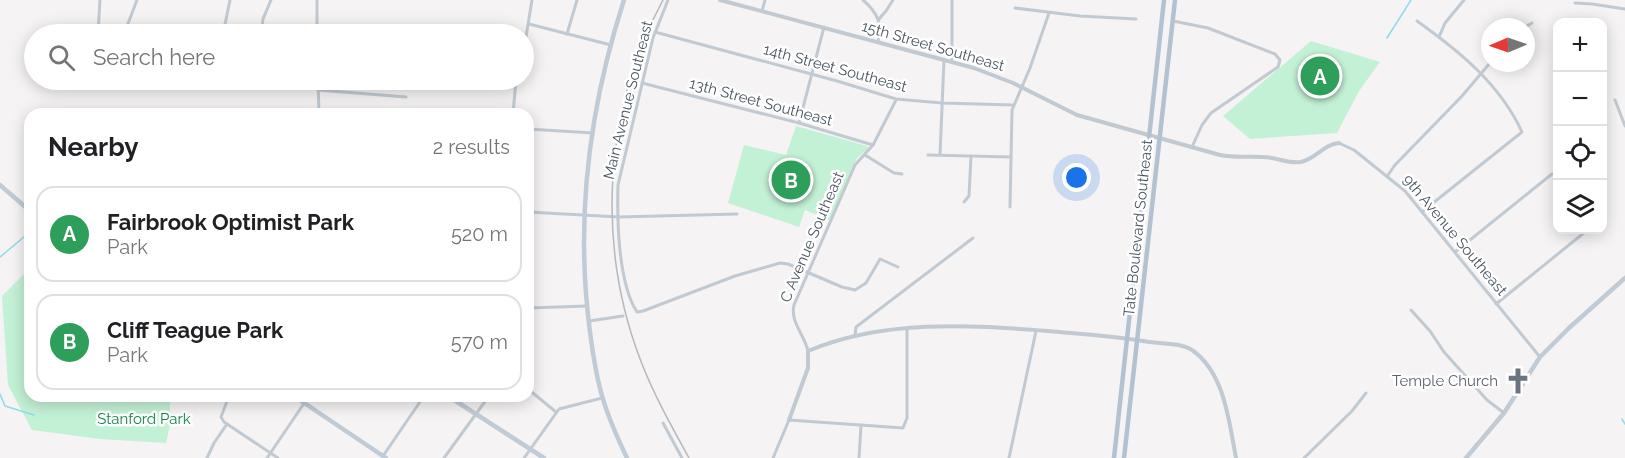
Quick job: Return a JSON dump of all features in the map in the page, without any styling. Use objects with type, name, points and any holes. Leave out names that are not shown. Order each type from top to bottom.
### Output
[{"type":"main road","points":[[624,0],[599,90],[584,215],[587,306],[595,367],[602,398],[627,458]]},
{"type":"main road","name":"Tate Boulevard Southeast","points":[[1114,458],[1164,0]]},
{"type":"main road","name":"Tate Boulevard Southeast","points":[[1124,458],[1175,0]]},
{"type":"main road","points":[[0,185],[24,206]]},
{"type":"main road","points":[[1466,458],[1504,413],[1540,357],[1569,328],[1624,282]]},
{"type":"main road","points":[[458,402],[544,458]]},
{"type":"main road","points":[[304,403],[385,457]]},
{"type":"street","points":[[99,24],[100,0]]},
{"type":"street","points":[[128,24],[137,0]]},
{"type":"street","points":[[225,24],[230,0]]},
{"type":"street","points":[[263,24],[271,0]]},
{"type":"street","points":[[317,0],[317,24]]},
{"type":"street","points":[[529,24],[532,0]]},
{"type":"street","points":[[567,34],[577,0]]},
{"type":"street","name":"Main Avenue Southeast","points":[[668,0],[655,32],[619,178],[619,217],[625,277],[630,298],[637,312],[735,276],[780,263],[809,273]]},
{"type":"street","name":"15th Street Southeast","points":[[720,0],[989,73],[1077,115],[1228,157],[1264,157],[1297,163],[1308,160],[1329,145],[1340,144]]},
{"type":"street","points":[[762,11],[765,0]]},
{"type":"street","points":[[863,0],[879,19],[878,42]]},
{"type":"street","points":[[879,19],[893,0]]},
{"type":"street","points":[[952,0],[952,62]]},
{"type":"street","points":[[1439,37],[1445,23],[1464,0]]},
{"type":"street","points":[[1575,3],[1592,3],[1625,9]]},
{"type":"street","points":[[1016,8],[1136,19]]},
{"type":"street","points":[[1010,207],[1013,105],[1049,12]]},
{"type":"street","points":[[1173,21],[1208,28],[1275,54],[1280,60],[1278,67],[1211,113],[1202,125],[1192,147]]},
{"type":"street","points":[[1417,21],[1481,74],[1506,103],[1522,132],[1423,211]]},
{"type":"street","points":[[534,25],[610,45]]},
{"type":"street","points":[[799,123],[824,27]]},
{"type":"street","name":"14th Street Southeast","points":[[655,32],[896,99],[1013,105]]},
{"type":"street","points":[[940,155],[944,60]]},
{"type":"street","points":[[1388,175],[1481,74]]},
{"type":"street","name":"13th Street Southeast","points":[[642,82],[873,145]]},
{"type":"street","points":[[319,108],[318,90],[406,97]]},
{"type":"street","points":[[514,108],[515,90]]},
{"type":"street","name":"C Avenue Southeast","points":[[808,351],[805,339],[792,315],[794,305],[855,165],[873,145],[896,99]]},
{"type":"street","points":[[1615,100],[1625,126]]},
{"type":"street","points":[[534,129],[593,133]]},
{"type":"street","name":"9th Avenue Southeast","points":[[1340,144],[1352,148],[1405,191],[1540,357]]},
{"type":"street","points":[[865,155],[894,173],[902,174]]},
{"type":"street","points":[[928,155],[1011,157]]},
{"type":"street","points":[[964,202],[969,196],[971,156]]},
{"type":"street","points":[[1455,252],[1552,174]]},
{"type":"street","points":[[534,212],[612,217],[737,214]]},
{"type":"street","points":[[1496,303],[1582,234]]},
{"type":"street","points":[[855,336],[856,327],[973,238]]},
{"type":"street","points":[[809,273],[842,287],[858,290],[866,283],[881,259],[898,267]]},
{"type":"street","points":[[534,308],[587,306]]},
{"type":"street","points":[[1411,310],[1430,331],[1444,352],[1487,400],[1504,413]]},
{"type":"street","points":[[589,321],[623,315]]},
{"type":"street","points":[[773,458],[808,369],[808,351],[855,336],[960,325],[1127,338],[1182,346],[1193,351],[1209,370],[1224,400],[1236,458]]},
{"type":"street","points":[[789,420],[903,428],[907,418],[907,329]]},
{"type":"street","points":[[1009,458],[1036,330]]},
{"type":"street","points":[[1304,458],[1354,409],[1366,393]]},
{"type":"street","points":[[534,394],[556,412]]},
{"type":"street","points":[[524,458],[559,409],[602,398]]},
{"type":"street","points":[[227,402],[221,417],[226,424],[278,458]]},
{"type":"street","points":[[385,457],[420,402]]},
{"type":"street","points":[[444,458],[484,402]]},
{"type":"street","points":[[267,458],[304,403]]},
{"type":"street","points":[[663,423],[682,458]]},
{"type":"street","points":[[207,458],[226,424]]},
{"type":"street","points":[[859,458],[861,425]]},
{"type":"green space","points":[[1311,41],[1380,62],[1359,91],[1337,133],[1250,139],[1223,116]]},
{"type":"green space","points":[[796,126],[869,148],[857,158],[830,220],[805,210],[799,227],[728,203],[744,145],[786,155]]},
{"type":"green space","name":"Stanford Park","points":[[24,274],[24,402],[170,402],[170,425],[166,443],[100,439],[32,430],[8,385],[2,296]]},
{"type":"waterway","points":[[1387,38],[1411,0]]},
{"type":"waterway","points":[[0,257],[24,237]]},
{"type":"waterway","points":[[0,394],[5,406],[34,415]]},
{"type":"waterway","points":[[1622,419],[1625,424]]},
{"type":"railway","points":[[663,0],[643,43],[628,87],[618,133],[613,180],[613,227],[617,273],[627,319],[647,376],[689,458]]},
{"type":"place","name":"Fairbrook Optimist Park","points":[[1320,76]]},
{"type":"place","name":"Cliff Teague Park","points":[[791,180]]},
{"type":"place","name":"Temple Church","points":[[1518,381]]}]
